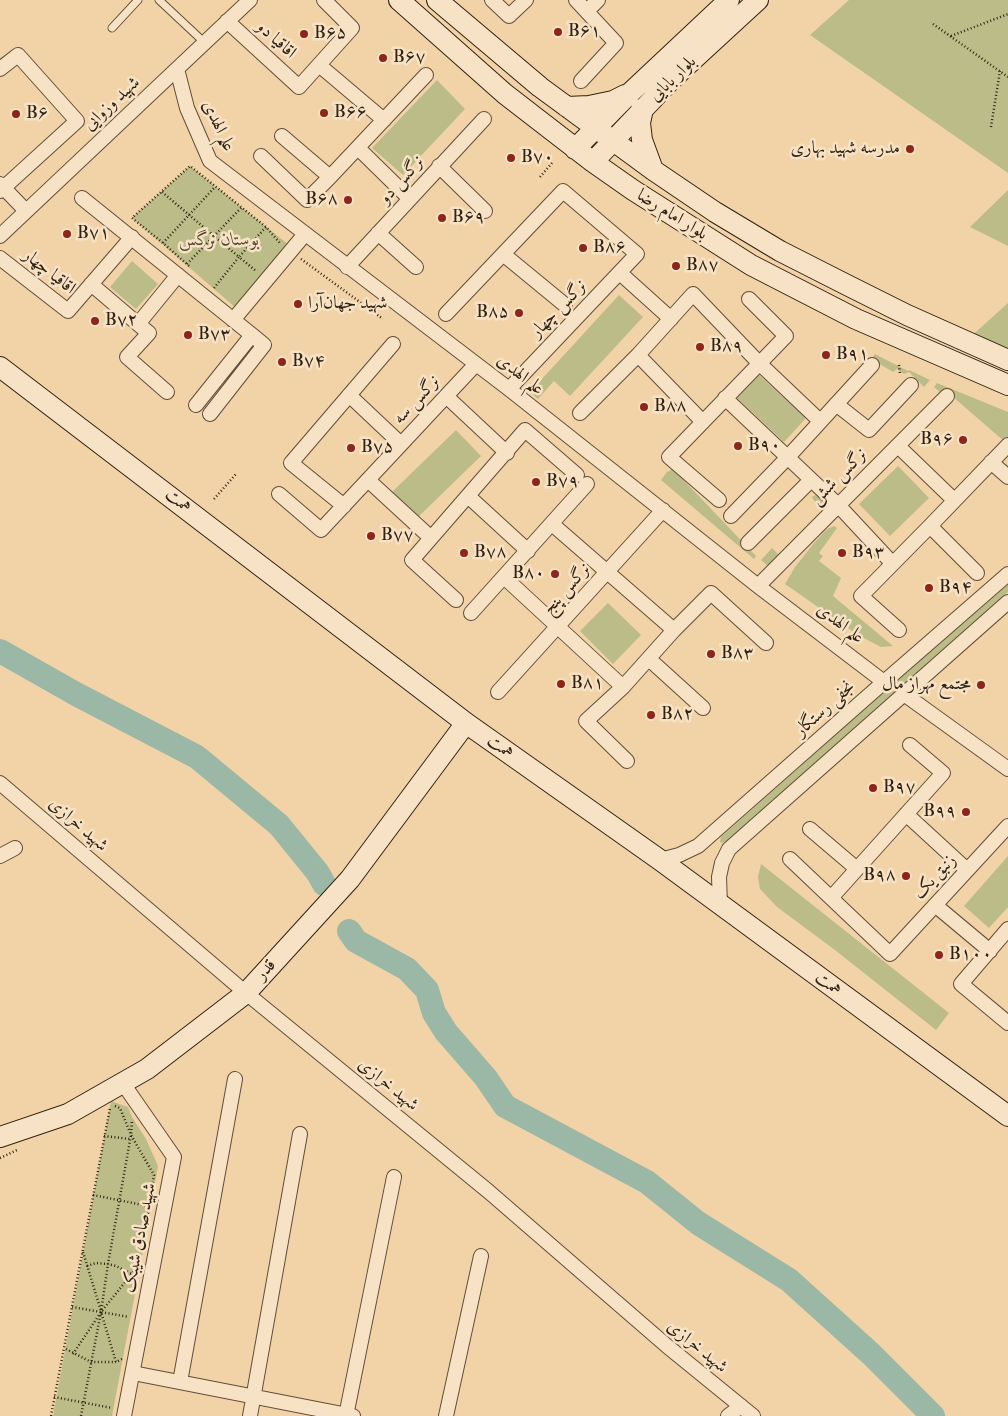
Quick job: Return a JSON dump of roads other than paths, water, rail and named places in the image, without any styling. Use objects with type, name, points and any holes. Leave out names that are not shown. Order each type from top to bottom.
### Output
[{"type":"street","name":"شهید وزوایی","points":[[0,236],[250,0]]},
{"type":"street","points":[[324,0],[352,28],[319,65],[384,120]]},
{"type":"street","name":"بلوار امام رضا","points":[[399,0],[505,94],[593,162],[633,190],[751,264],[856,319],[1008,386]]},
{"type":"street","name":"بلوار امام رضا","points":[[437,0],[540,87],[652,170],[715,212],[780,251],[907,315],[1008,360]]},
{"type":"street","points":[[492,0],[509,16],[526,0]]},
{"type":"street","points":[[576,0],[616,43],[581,81]]},
{"type":"street","points":[[586,11],[598,0]]},
{"type":"street","name":"بلوار بابایی","points":[[576,149],[631,92],[729,0]]},
{"type":"street","name":"بلوار بابایی","points":[[593,162],[670,81],[758,0]]},
{"type":"street","name":"اقاقیا دو","points":[[227,22],[299,87],[319,65]]},
{"type":"street","points":[[0,69],[18,54],[77,121],[1,187],[26,212]]},
{"type":"street","name":"علم الهدی","points":[[177,69],[187,108],[210,161],[509,389],[758,586],[884,682]]},
{"type":"street","points":[[261,156],[307,200],[426,75]]},
{"type":"street","points":[[567,107],[590,106],[613,100],[631,92]]},
{"type":"street","points":[[631,92],[629,96],[630,105],[633,108],[643,109],[640,123],[642,140],[652,170]]},
{"type":"street","name":"نرگس دو","points":[[347,266],[484,119]]},
{"type":"street","points":[[282,136],[330,178]]},
{"type":"street","points":[[358,148],[410,199]]},
{"type":"street","points":[[439,166],[485,212]]},
{"type":"street","name":"نرگس چهار","points":[[503,254],[563,191],[637,254],[509,389]]},
{"type":"street","points":[[82,198],[132,238],[183,270],[233,320],[264,345],[210,414]]},
{"type":"street","points":[[378,233],[416,267]]},
{"type":"street","points":[[233,320],[305,234]]},
{"type":"street","name":"اقاقیا چهار","points":[[0,258],[68,311],[132,238]]},
{"type":"street","points":[[446,314],[503,254],[565,305]]},
{"type":"street","points":[[138,324],[183,270]]},
{"type":"street","points":[[620,273],[671,319]]},
{"type":"street","points":[[91,284],[149,333],[128,357],[167,392]]},
{"type":"street","points":[[580,414],[638,355],[693,294],[759,364],[820,421]]},
{"type":"street","points":[[718,500],[669,457],[786,336],[748,299]]},
{"type":"street","points":[[196,405],[252,335]]},
{"type":"street","points":[[344,506],[290,463],[393,344]]},
{"type":"street","points":[[638,355],[703,422]]},
{"type":"street","name":"نرگس سه","points":[[280,494],[321,530],[476,364]]},
{"type":"street","points":[[731,516],[788,457],[872,364]]},
{"type":"street","name":"همت","points":[[0,367],[466,723],[660,860],[1008,1116]]},
{"type":"street","points":[[836,404],[869,430],[910,385]]},
{"type":"street","points":[[349,395],[401,444]]},
{"type":"street","points":[[446,396],[507,453]]},
{"type":"street","name":"نرگس شش","points":[[758,586],[947,396]]},
{"type":"street","points":[[726,398],[838,505],[892,563]]},
{"type":"street","points":[[456,600],[412,560],[507,453],[525,430],[582,480],[552,524],[471,613]]},
{"type":"street","points":[[898,630],[861,596],[1008,445]]},
{"type":"street","points":[[898,446],[954,500]]},
{"type":"street","points":[[991,462],[1008,477]]},
{"type":"street","points":[[368,480],[431,538]]},
{"type":"street","points":[[748,543],[811,480]]},
{"type":"street","points":[[468,496],[528,550]]},
{"type":"street","name":"نرگس پنج","points":[[498,692],[662,510]]},
{"type":"street","points":[[552,524],[674,630]]},
{"type":"street","points":[[930,526],[977,573]]},
{"type":"street","name":"نجفی رستگار","points":[[660,860],[679,855],[698,846],[1008,574]]},
{"type":"street","points":[[504,577],[623,688]]},
{"type":"street","points":[[627,761],[586,720],[623,688],[674,630],[712,593],[766,643]]},
{"type":"street","points":[[720,905],[719,877],[722,863],[729,849],[1008,602]]},
{"type":"street","points":[[649,659],[703,708]]},
{"type":"street","points":[[904,694],[1008,769]]},
{"type":"street","name":"قدر","points":[[0,1137],[68,1114],[147,1069],[246,993],[350,880],[466,723]]},
{"type":"street","points":[[790,859],[831,898],[943,773],[910,745]]},
{"type":"street","name":"شهید خرازی","points":[[0,783],[246,993],[488,1192],[666,1346],[753,1416]]},
{"type":"street","points":[[906,814],[967,870]]},
{"type":"street","name":"زنبق یک","points":[[831,898],[890,954],[1008,826]]},
{"type":"street","points":[[810,829],[857,869]]},
{"type":"street","points":[[0,856],[15,848]]},
{"type":"street","points":[[935,905],[990,951]]},
{"type":"street","points":[[1008,929],[962,984],[1008,1023]]},
{"type":"street","points":[[180,1382],[235,1079]]},
{"type":"street","name":"شهید صادق شیبک","points":[[120,1412],[133,1373],[174,1157],[122,1082]]},
{"type":"street","points":[[250,1416],[300,1134]]},
{"type":"street","points":[[133,1373],[348,1416],[394,1177]]},
{"type":"street","points":[[446,1416],[481,1256]]},
{"type":"street","points":[[728,1416],[741,1406]]},
{"type":"lane","points":[[112,28],[138,0]]},
{"type":"lane","points":[[159,0],[205,42]]},
{"type":"waterway","points":[[0,651],[76,694],[197,757],[279,825],[318,873],[324,884]]},
{"type":"waterway","points":[[349,931],[356,941],[407,969],[427,990],[434,1013],[446,1032],[486,1078],[505,1106],[647,1182],[698,1223],[789,1280],[871,1354],[933,1416]]},
{"type":"place","name":"B۶۱","points":[[558,32]]},
{"type":"place","name":"B۶۵","points":[[304,34]]},
{"type":"place","name":"B۶۷","points":[[383,58]]},
{"type":"place","name":"B۶۶","points":[[324,113]]},
{"type":"place","name":"B۶","points":[[16,114]]},
{"type":"place","name":"مدرسه شهید بهاری","points":[[910,149]]},
{"type":"place","name":"B۷۰","points":[[511,158]]},
{"type":"place","name":"B۶۸","points":[[348,200]]},
{"type":"place","name":"B۶۹","points":[[442,218]]},
{"type":"place","name":"B۷۱","points":[[67,234]]},
{"type":"place","name":"B۸۶","points":[[583,248]]},
{"type":"place","name":"B۸۷","points":[[676,266]]},
{"type":"place","name":"شهید جهان‌آرا","points":[[298,304]]},
{"type":"place","name":"B۸۵","points":[[519,313]]},
{"type":"place","name":"B۷۲","points":[[95,321]]},
{"type":"place","name":"B۷۳","points":[[188,335]]},
{"type":"place","name":"B۸۹","points":[[700,347]]},
{"type":"place","name":"B۹۱","points":[[826,355]]},
{"type":"place","name":"B۷۴","points":[[282,362]]},
{"type":"place","name":"B۸۸","points":[[644,407]]},
{"type":"place","name":"B۹۶","points":[[963,440]]},
{"type":"place","name":"B۹۰","points":[[738,446]]},
{"type":"place","name":"B۷۵","points":[[351,448]]},
{"type":"place","name":"B۷۹","points":[[536,482]]},
{"type":"place","name":"B۷۷","points":[[371,536]]},
{"type":"place","name":"B۷۸","points":[[464,553]]},
{"type":"place","name":"B۹۳","points":[[842,553]]},
{"type":"place","name":"B۸۰","points":[[555,574]]},
{"type":"place","name":"B۹۴","points":[[929,588]]},
{"type":"place","name":"B۸۳","points":[[711,654]]},
{"type":"place","name":"B۸۱","points":[[561,684]]},
{"type":"place","name":"مجتمع مهراز مال","points":[[981,685]]},
{"type":"place","name":"B۸۲","points":[[651,715]]},
{"type":"place","name":"B۹۷","points":[[873,788]]},
{"type":"place","name":"B۹۹","points":[[966,812]]},
{"type":"place","name":"B۹۸","points":[[906,876]]},
{"type":"place","name":"B۱۰۰","points":[[939,955]]},
{"type":"park label","name":"بوستان نرگس","points":[[219,241]]}]
